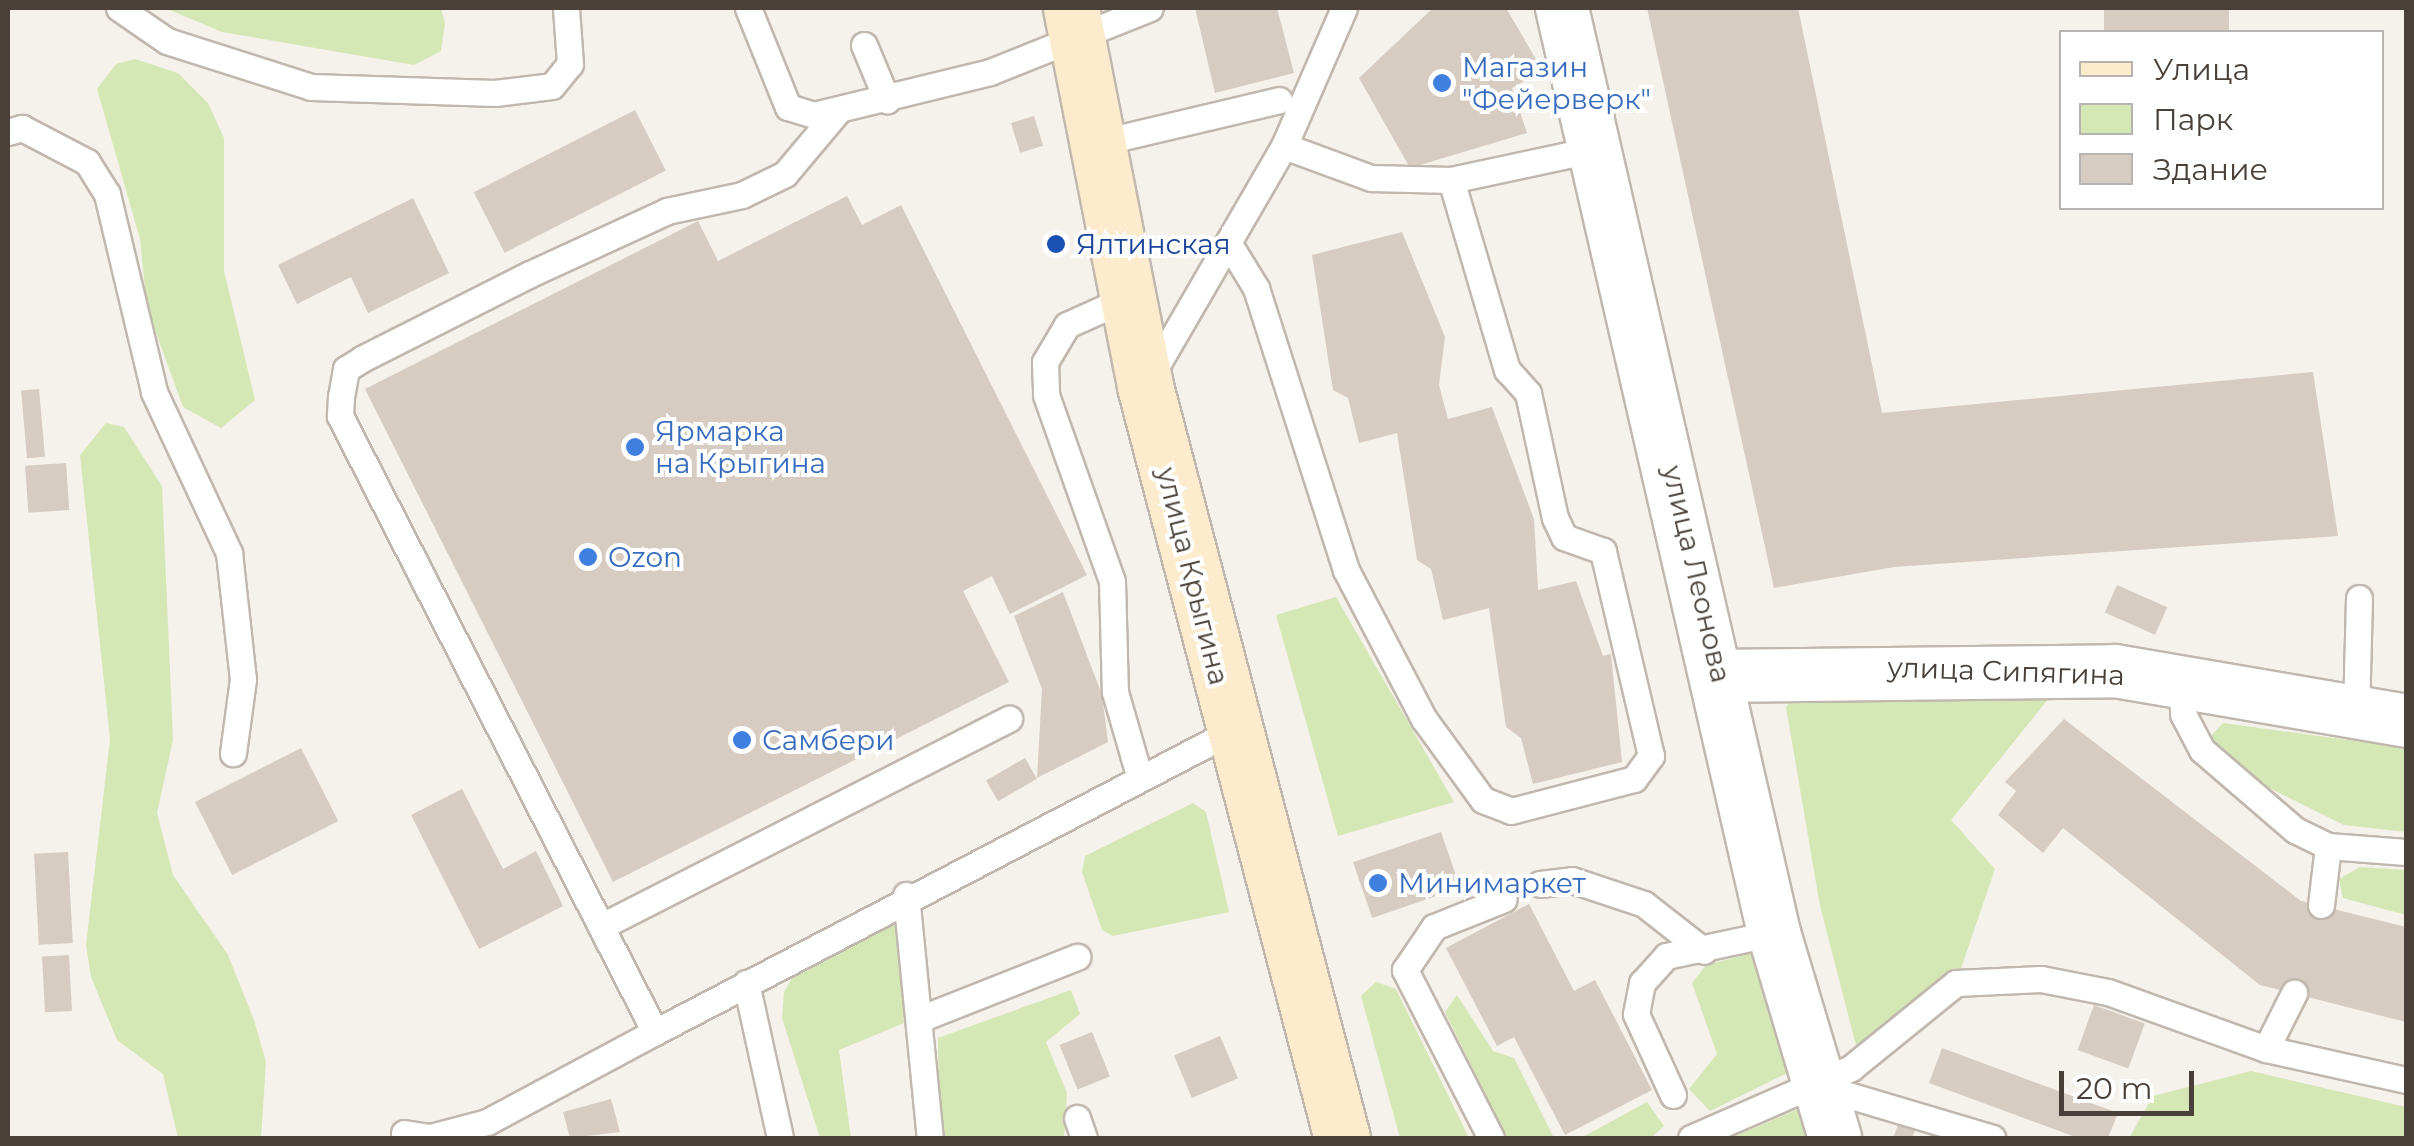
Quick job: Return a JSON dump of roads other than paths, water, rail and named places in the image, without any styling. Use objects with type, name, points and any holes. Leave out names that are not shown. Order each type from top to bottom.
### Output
[{"type":"main road","name":"улица Крыгина","points":[[1075,22],[1102,142],[1145,386],[1232,731],[1342,1138]]},
{"type":"street","name":"улица Леонова","points":[[1562,8],[1722,676],[1774,934],[1835,1138]]},
{"type":"street","name":"улица Сипягина","points":[[1722,676],[1866,668],[2115,671],[2406,721]]},
{"type":"lane","points":[[118,8],[167,41],[312,88],[495,93],[552,86],[570,64],[566,8]]},
{"type":"lane","points":[[748,8],[788,107],[838,112],[887,100],[1075,22],[1150,8]]},
{"type":"lane","points":[[1145,386],[1284,146],[1344,8]]},
{"type":"lane","points":[[864,45],[887,100]]},
{"type":"lane","points":[[1102,142],[1279,100]]},
{"type":"lane","points":[[655,1032],[340,416],[346,369],[666,211],[742,195],[785,174],[838,112]]},
{"type":"lane","points":[[8,132],[34,133],[87,162],[108,194],[154,392],[229,553],[243,679],[232,753]]},
{"type":"lane","points":[[1284,146],[1371,178],[1452,180],[1596,149]]},
{"type":"lane","points":[[1230,244],[1256,288],[1346,570],[1424,719],[1483,800],[1511,812],[1634,778],[1651,756],[1604,552],[1564,536],[1554,518],[1528,393],[1507,370],[1452,180]]},
{"type":"lane","points":[[1127,298],[1067,325],[1044,362],[1046,395],[1112,581],[1114,692],[1139,774]]},
{"type":"lane","points":[[2356,713],[2359,598]]},
{"type":"lane","points":[[2182,682],[2183,714],[2202,750],[2295,830],[2328,846],[2406,852]]},
{"type":"lane","points":[[602,926],[1009,718]]},
{"type":"lane","points":[[404,1134],[476,1126],[906,894],[1139,774],[1232,731]]},
{"type":"lane","points":[[2321,905],[2328,846]]},
{"type":"lane","points":[[1540,884],[1572,880],[1644,904],[1704,952]]},
{"type":"lane","points":[[906,894],[922,1018],[930,1138]]},
{"type":"lane","points":[[1492,1138],[1406,970],[1434,927],[1504,899]]},
{"type":"lane","points":[[1673,1095],[1637,999],[1666,956],[1704,952],[1774,934]]},
{"type":"lane","points":[[922,1018],[1077,957]]},
{"type":"lane","points":[[1691,1138],[1818,1086],[1956,984],[2041,979],[2108,992],[2266,1049],[2406,1080]]},
{"type":"lane","points":[[746,983],[780,1138]]},
{"type":"lane","points":[[2266,1049],[2294,994]]},
{"type":"lane","points":[[1818,1086],[1992,1138]]},
{"type":"place","name":"Магазин \"Фейерверк\"","points":[[1442,83]]},
{"type":"place","name":"Ялтинская","points":[[1056,244]]},
{"type":"place","name":"Ярмарка на Крыгина","points":[[635,447]]},
{"type":"place","name":"Ozon","points":[[588,557]]},
{"type":"place","name":"Самбери","points":[[742,740]]},
{"type":"place","name":"Минимаркет","points":[[1378,883]]}]
